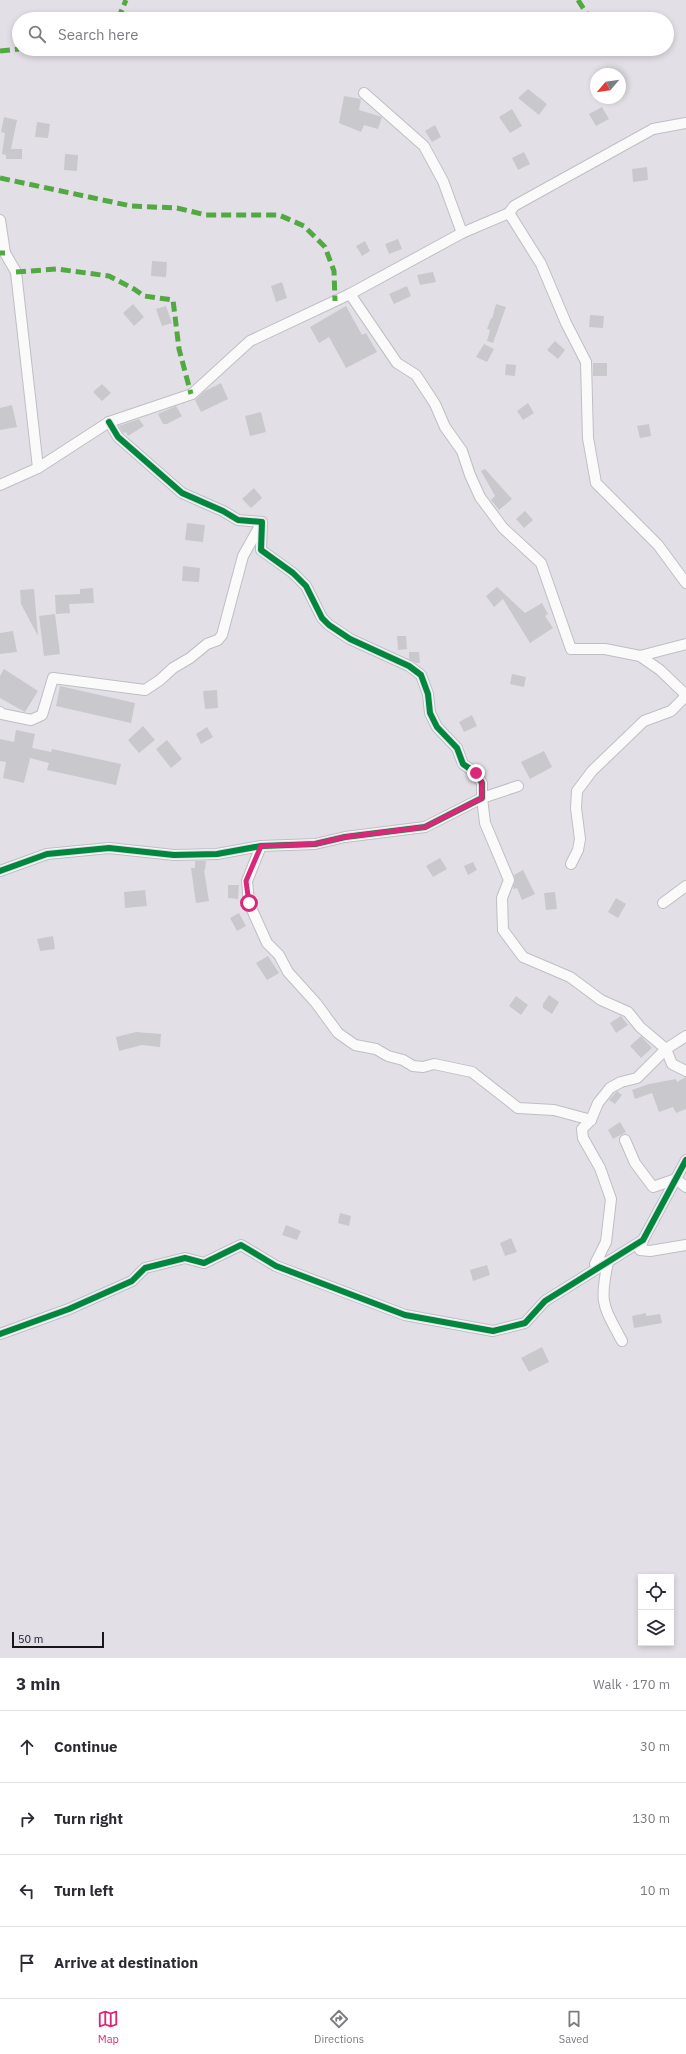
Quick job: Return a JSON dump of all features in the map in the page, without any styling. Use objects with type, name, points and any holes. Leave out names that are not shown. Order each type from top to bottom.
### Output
[{"type":"street","points":[[364,93],[424,146],[443,181],[462,233]]},
{"type":"street","points":[[0,485],[38,468],[109,422],[192,394],[250,341],[350,294],[462,233],[509,213],[514,206],[652,129],[686,123]]},
{"type":"street","points":[[509,213],[541,264],[566,323],[586,362],[588,438],[596,483],[658,545],[686,583]]},
{"type":"street","points":[[0,220],[5,253],[16,272],[38,468]]},
{"type":"street","points":[[350,294],[397,362],[416,375],[435,404],[445,427],[462,450],[470,475],[480,497],[503,528],[541,563],[571,649],[605,649],[640,656],[660,670],[686,695],[671,712],[644,721],[592,771],[577,791],[580,839],[578,850],[571,864]]},
{"type":"street","points":[[109,422],[118,438],[182,493],[224,511],[238,520],[262,522]]},
{"type":"street","points":[[0,712],[2,714],[31,720],[42,714],[52,678],[145,690],[207,644],[218,640],[222,635],[243,556],[262,522]]},
{"type":"street","points":[[262,522],[261,550],[293,573],[306,586],[322,618],[329,625],[350,639],[409,666],[421,675],[428,694],[430,713],[437,727],[457,748],[463,764],[476,773],[482,783],[485,823],[509,880],[502,898],[503,930],[523,957],[570,977],[600,1000],[628,1012],[640,1027],[666,1049],[672,1064],[686,1071]]},
{"type":"street","points":[[640,656],[686,644]]},
{"type":"street","points":[[0,871],[48,854],[109,848],[174,855],[217,854],[261,846],[315,844],[345,837],[425,827],[482,798],[518,786]]},
{"type":"street","points":[[261,846],[246,881],[249,903],[267,943],[279,955],[288,972],[316,1003],[338,1033],[355,1045],[376,1049],[388,1056],[403,1060],[413,1066],[423,1067],[434,1064],[472,1072],[518,1108],[554,1110],[591,1120]]},
{"type":"street","points":[[662,903],[686,886]]},
{"type":"street","points":[[608,1262],[595,1264],[606,1242],[611,1199],[600,1168],[583,1138],[582,1129],[591,1120],[598,1103],[610,1088],[621,1082],[637,1078],[666,1049],[686,1036]]},
{"type":"street","points":[[625,1140],[635,1163],[653,1187],[676,1179]]},
{"type":"street","points":[[686,1160],[643,1240],[640,1250],[650,1251],[686,1245]]},
{"type":"street","points":[[676,1179],[686,1187]]},
{"type":"street","points":[[0,1334],[69,1309],[132,1281],[145,1268],[185,1258],[204,1263],[241,1245],[276,1266],[405,1315],[493,1331],[525,1323],[545,1302],[643,1240]]},
{"type":"street","points":[[608,1262],[602,1289],[604,1308],[622,1340]]},
{"type":"building","points":[[528,89],[547,104],[539,115],[518,98]]},
{"type":"building","points":[[344,96],[361,99],[359,110],[382,117],[378,129],[364,125],[361,132],[339,123]]},
{"type":"building","points":[[602,107],[609,119],[596,126],[589,114]]},
{"type":"building","points":[[512,109],[522,126],[510,133],[499,117]]},
{"type":"building","points":[[4,117],[17,120],[11,149],[22,149],[22,159],[6,159],[6,155],[2,154],[5,133],[1,132]]},
{"type":"building","points":[[37,122],[50,124],[48,138],[35,137]]},
{"type":"building","points":[[435,125],[441,137],[432,142],[425,131]]},
{"type":"building","points":[[524,152],[530,164],[518,170],[512,158]]},
{"type":"building","points":[[65,154],[78,155],[77,171],[64,170]]},
{"type":"building","points":[[647,167],[648,180],[633,182],[632,169]]},
{"type":"building","points":[[398,239],[402,249],[389,254],[385,244]]},
{"type":"building","points":[[365,241],[370,251],[362,256],[356,246]]},
{"type":"building","points":[[152,261],[167,262],[166,277],[151,276]]},
{"type":"building","points":[[433,272],[436,282],[420,285],[417,275]]},
{"type":"building","points":[[282,282],[287,298],[276,302],[271,286]]},
{"type":"building","points":[[407,286],[411,296],[394,304],[389,294]]},
{"type":"building","points":[[133,304],[144,317],[134,326],[123,313]]},
{"type":"building","points":[[496,304],[506,307],[493,343],[487,341],[490,330],[487,329],[491,318],[492,319]]},
{"type":"building","points":[[166,306],[172,323],[162,326],[156,309]]},
{"type":"building","points":[[346,306],[362,335],[366,333],[377,352],[346,368],[329,337],[319,343],[310,327]]},
{"type":"building","points":[[590,315],[604,316],[603,328],[589,327]]},
{"type":"building","points":[[555,341],[565,350],[558,359],[547,350]]},
{"type":"building","points":[[484,344],[494,349],[487,362],[476,357]]},
{"type":"building","points":[[593,363],[607,363],[607,376],[593,376]]},
{"type":"building","points":[[506,364],[516,365],[515,376],[505,375]]},
{"type":"building","points":[[221,383],[228,399],[201,412],[195,400],[205,391]]},
{"type":"building","points":[[102,384],[111,393],[102,401],[93,392]]},
{"type":"building","points":[[528,403],[534,413],[523,420],[517,411]]},
{"type":"building","points":[[12,405],[17,427],[0,430],[0,408]]},
{"type":"building","points":[[176,406],[182,416],[167,424],[163,424],[158,414]]},
{"type":"building","points":[[261,412],[266,432],[250,436],[245,416]]},
{"type":"building","points":[[139,419],[144,426],[128,436],[126,432],[123,433],[119,426]]},
{"type":"building","points":[[649,424],[651,436],[640,438],[637,426]]},
{"type":"building","points":[[485,469],[512,499],[499,510],[491,500],[495,496],[481,471]]},
{"type":"building","points":[[254,488],[262,498],[251,508],[242,499]]},
{"type":"building","points":[[525,511],[533,520],[524,528],[516,519]]},
{"type":"building","points":[[187,523],[205,525],[203,542],[185,540]]},
{"type":"building","points":[[183,566],[200,568],[199,582],[182,581]]},
{"type":"building","points":[[497,587],[525,613],[542,603],[548,614],[545,616],[553,628],[530,643],[503,599],[494,607],[486,596]]},
{"type":"building","points":[[93,588],[94,603],[69,604],[70,613],[56,614],[55,595],[80,594],[80,589]]},
{"type":"building","points":[[34,589],[38,636],[21,604],[20,590]]},
{"type":"building","points":[[55,614],[60,654],[44,656],[39,616]]},
{"type":"building","points":[[13,631],[17,652],[0,654],[0,633]]},
{"type":"building","points":[[397,636],[406,636],[407,649],[398,650]]},
{"type":"building","points":[[409,652],[419,652],[420,663],[416,663],[409,659]]},
{"type":"building","points":[[4,669],[38,691],[25,712],[0,698],[0,676]]},
{"type":"building","points":[[512,674],[526,677],[524,687],[510,684]]},
{"type":"building","points":[[60,686],[135,703],[131,723],[56,706]]},
{"type":"building","points":[[217,690],[218,708],[205,709],[203,691]]},
{"type":"building","points":[[472,715],[477,726],[464,732],[459,722]]},
{"type":"building","points":[[143,726],[155,740],[139,753],[128,740]]},
{"type":"building","points":[[207,727],[213,737],[201,744],[196,734]]},
{"type":"building","points":[[16,730],[35,734],[32,748],[51,752],[52,749],[121,764],[116,785],[47,770],[49,763],[30,758],[24,783],[3,778],[6,762],[0,761],[0,739],[14,742]]},
{"type":"building","points":[[167,740],[182,759],[171,768],[156,749]]},
{"type":"building","points":[[544,751],[552,767],[530,779],[521,762]]},
{"type":"building","points":[[440,858],[447,869],[433,877],[426,866]]},
{"type":"building","points":[[195,861],[206,861],[204,870],[209,901],[196,903],[191,868],[195,868]]},
{"type":"building","points":[[473,862],[477,870],[468,875],[464,866]]},
{"type":"building","points":[[523,870],[535,894],[522,900],[517,888],[514,889],[513,887],[515,882],[514,875]]},
{"type":"building","points":[[228,885],[239,885],[238,899],[228,898]]},
{"type":"building","points":[[145,890],[147,906],[125,908],[124,892]]},
{"type":"building","points":[[555,892],[557,909],[546,910],[544,893]]},
{"type":"building","points":[[616,898],[626,904],[618,918],[608,912]]},
{"type":"building","points":[[239,913],[246,926],[237,931],[230,918]]},
{"type":"building","points":[[53,936],[55,949],[40,951],[37,939]]},
{"type":"building","points":[[268,956],[279,973],[267,980],[256,963]]},
{"type":"building","points":[[549,995],[559,1002],[552,1014],[543,1008],[543,1004]]},
{"type":"building","points":[[516,996],[528,1005],[521,1015],[509,1006]]},
{"type":"building","points":[[621,1016],[628,1025],[616,1033],[610,1023]]},
{"type":"building","points":[[136,1032],[161,1034],[160,1047],[142,1045],[119,1051],[116,1037]]},
{"type":"building","points":[[641,1036],[652,1048],[641,1058],[630,1046]]},
{"type":"building","points":[[686,1077],[686,1109],[676,1113],[673,1107],[659,1112],[652,1093],[635,1099],[632,1090],[649,1084],[676,1079],[677,1082]]},
{"type":"building","points":[[617,1091],[622,1095],[615,1104],[609,1100]]},
{"type":"building","points":[[620,1122],[626,1132],[613,1139],[608,1130]]},
{"type":"building","points":[[340,1213],[351,1216],[349,1226],[338,1223]]},
{"type":"building","points":[[286,1225],[301,1231],[297,1240],[282,1235]]},
{"type":"building","points":[[511,1238],[517,1252],[505,1256],[500,1243]]},
{"type":"building","points":[[487,1265],[490,1275],[473,1281],[470,1270]]},
{"type":"building","points":[[646,1313],[646,1316],[660,1314],[662,1323],[634,1328],[632,1316]]},
{"type":"building","points":[[542,1347],[549,1362],[529,1372],[521,1358]]},
{"type":"marked path","points":[[121,12],[126,0]]},
{"type":"marked path","points":[[578,0],[586,12]]},
{"type":"marked path","points":[[0,51],[12,50]]},
{"type":"marked path","points":[[0,178],[131,206],[177,208],[206,215],[279,215],[304,226],[325,247],[334,271],[335,301]]},
{"type":"marked path","points":[[0,253],[5,253]]},
{"type":"marked path","points":[[16,272],[57,269],[109,276],[144,296],[173,300],[179,349],[191,394]]},
{"type":"cycle path","points":[[0,871],[47,854],[109,848],[174,855],[217,854],[261,846],[315,844],[345,837],[425,827],[482,798],[482,783],[476,773],[463,764],[457,748],[437,727],[430,713],[428,694],[421,675],[409,666],[350,639],[329,625],[322,618],[306,586],[293,573],[261,550],[262,522],[238,520],[223,511],[182,493],[118,437],[109,422]]},
{"type":"cycle path","points":[[0,1334],[69,1309],[132,1281],[145,1268],[185,1258],[204,1263],[241,1245],[276,1266],[405,1315],[493,1331],[525,1323],[545,1301],[643,1240],[686,1160]]},
{"type":"route","points":[[249,903],[246,881],[261,846],[315,844],[345,837],[395,832],[425,827],[482,798],[482,783],[476,773]]}]
